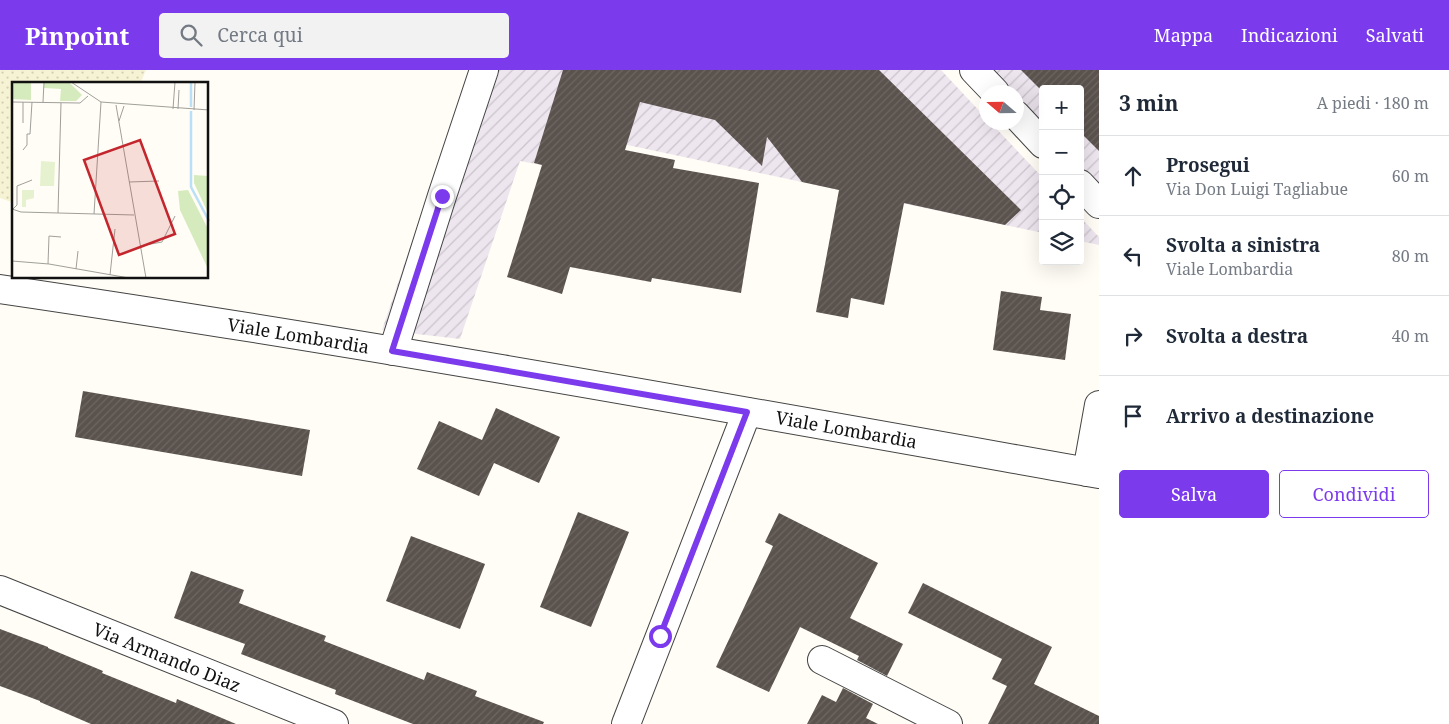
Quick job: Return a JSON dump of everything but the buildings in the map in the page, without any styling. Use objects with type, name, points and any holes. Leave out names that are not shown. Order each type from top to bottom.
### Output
[{"type":"street","points":[[392,351],[484,70]]},
{"type":"street","points":[[974,70],[988,85]]},
{"type":"street","points":[[1024,124],[1039,140]]},
{"type":"street","points":[[1084,188],[1099,204]]},
{"type":"street","name":"Viale Lombardia","points":[[0,289],[392,351],[1093,473]]},
{"type":"street","points":[[1093,473],[1099,405]]},
{"type":"street","points":[[626,724],[747,412]]},
{"type":"street","name":"Via Armando Diaz","points":[[0,590],[334,724]]},
{"type":"street","points":[[822,660],[948,724]]},
{"type":"shaded area","points":[[0,70],[146,70],[141,82],[12,82],[12,202],[0,198]]},
{"type":"shaded area","points":[[470,70],[941,70],[979,111],[979,130],[998,130],[1039,174],[1039,232],[618,143],[611,178],[520,161],[460,339],[382,330]]},
{"type":"shaded area","points":[[991,70],[1099,70],[1099,185],[1084,169],[1084,85],[1039,85],[1039,121],[1024,105],[1024,85],[1005,85]]},
{"type":"shaded area","points":[[1084,221],[1099,237],[1099,245],[1084,242]]},
{"type":"route","points":[[442,196],[392,351],[747,412],[660,636]]}]
